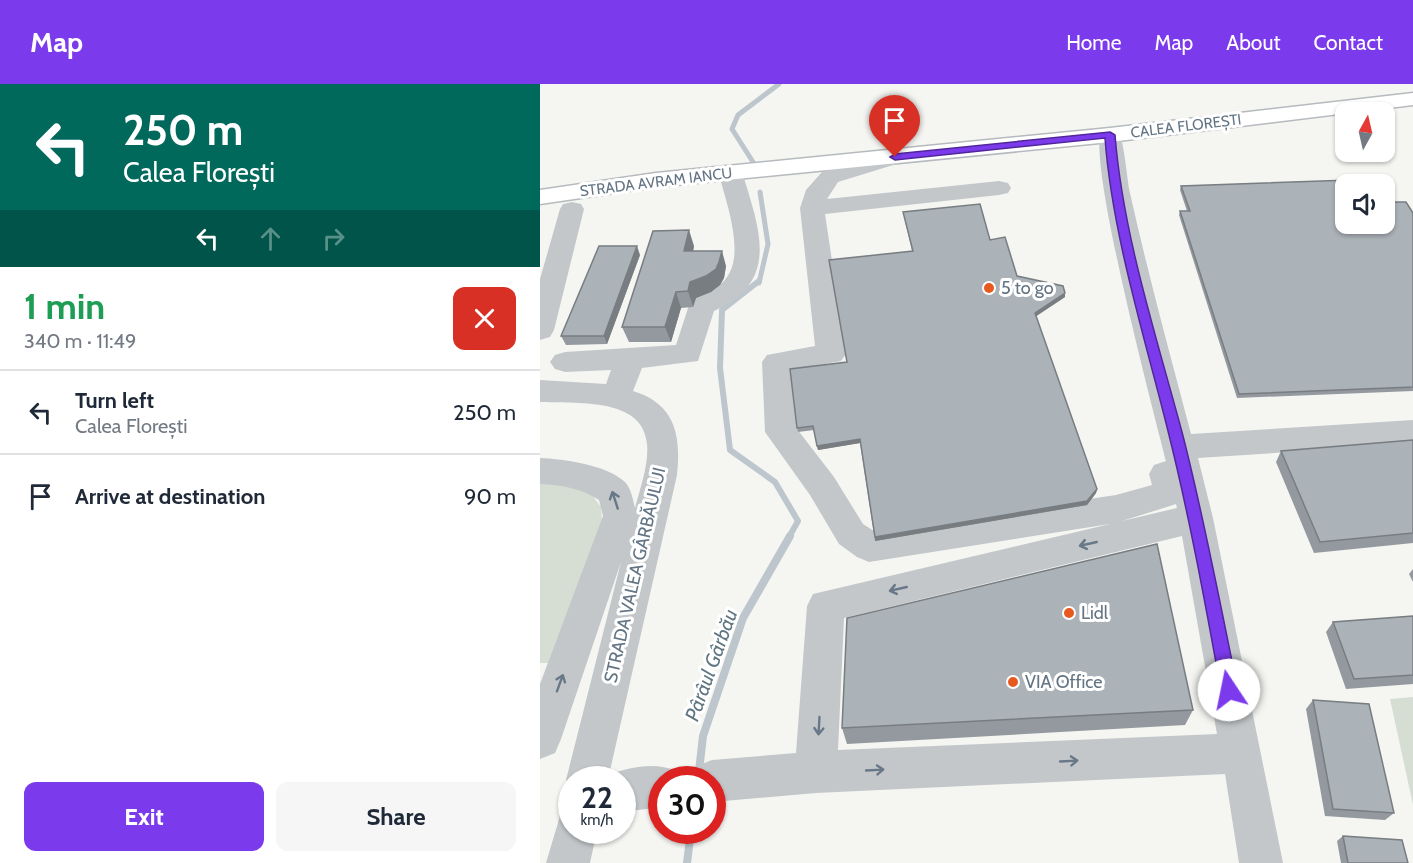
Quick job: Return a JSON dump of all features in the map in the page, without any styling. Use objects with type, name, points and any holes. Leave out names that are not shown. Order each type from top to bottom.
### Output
[{"type":"main road","name":"CALEA FLOREȘTI","points":[[742,173],[1110,135],[1407,101]]},
{"type":"main road","name":"STRADA AVRAM IANCU","points":[[540,217],[574,200],[742,173]]},
{"type":"street","points":[[1110,135],[1112,167],[1172,461],[1196,518],[1261,863]]},
{"type":"street","points":[[895,157],[830,177],[818,190],[812,208],[831,354],[777,362],[781,432],[822,486],[851,534],[869,547],[1116,508],[1170,493],[1172,461]]},
{"type":"street","points":[[565,362],[688,354],[701,306],[728,293],[742,276],[748,247],[742,173]]},
{"type":"street","points":[[812,208],[999,188]]},
{"type":"street","points":[[540,199],[574,200],[540,330]]},
{"type":"street","points":[[616,396],[632,358]]},
{"type":"street","name":"STRADA VALEA GÂRBĂULUI","points":[[540,391],[616,396],[638,404],[655,417],[663,442],[660,475],[590,766]]},
{"type":"street","points":[[1172,461],[1413,432]]},
{"type":"street","points":[[540,471],[560,471],[594,479],[614,492],[620,516],[540,738]]},
{"type":"street","points":[[816,772],[826,606],[1196,518]]},
{"type":"street","points":[[726,779],[816,772],[1242,753]]},
{"type":"street","points":[[568,863],[572,844]]},
{"type":"shaded area","points":[[540,481],[589,491],[601,507],[602,521],[548,663],[540,663]]},
{"type":"shaded area","points":[[1413,697],[1413,805],[1390,699]]},
{"type":"building","points":[[1335,181],[1335,234],[1395,234],[1395,202],[1406,202],[1413,213],[1413,387],[1239,394],[1180,211],[1190,211],[1181,186]]},
{"type":"building","points":[[980,204],[990,240],[1005,237],[1017,276],[1063,286],[1065,293],[1035,313],[1097,489],[1087,501],[875,537],[860,439],[817,446],[813,426],[797,428],[790,369],[847,362],[829,260],[913,251],[903,212]]},
{"type":"building","points":[[689,230],[684,251],[722,251],[716,269],[690,282],[688,291],[676,292],[665,327],[622,327],[653,231]]},
{"type":"building","points":[[599,246],[637,246],[604,336],[561,336]]},
{"type":"building","points":[[1413,440],[1413,533],[1320,542],[1281,451]]},
{"type":"building","name":"VIA Office","points":[[1157,544],[1193,710],[842,728],[847,618]]},
{"type":"building","points":[[1413,616],[1413,675],[1354,679],[1333,622]]},
{"type":"building","points":[[1313,700],[1369,704],[1394,813],[1333,809]]},
{"type":"building","points":[[1343,836],[1402,840],[1408,863],[1348,863]]},
{"type":"waterway","name":"Pârâul Gârbău","points":[[753,162],[732,129],[738,115],[779,84]]},
{"type":"waterway","name":"Pârâul Gârbău","points":[[759,283],[768,244],[760,192]]},
{"type":"waterway","name":"Pârâul Gârbău","points":[[759,281],[722,310],[720,368],[730,450],[775,482],[798,521],[789,537]]},
{"type":"waterway","name":"Pârâul Gârbău","points":[[700,766],[703,736],[743,618],[790,536]]},
{"type":"waterway","name":"Pârâul Gârbău","points":[[687,863],[689,844]]},
{"type":"place","name":"5 to go","points":[[989,288]]},
{"type":"place","name":"Lidl","points":[[1069,613]]},
{"type":"place","name":"VIA Office","points":[[1013,682]]},
{"type":"route","points":[[895,157],[1110,135],[1112,167],[1137,283],[1192,499],[1229,690]]}]
